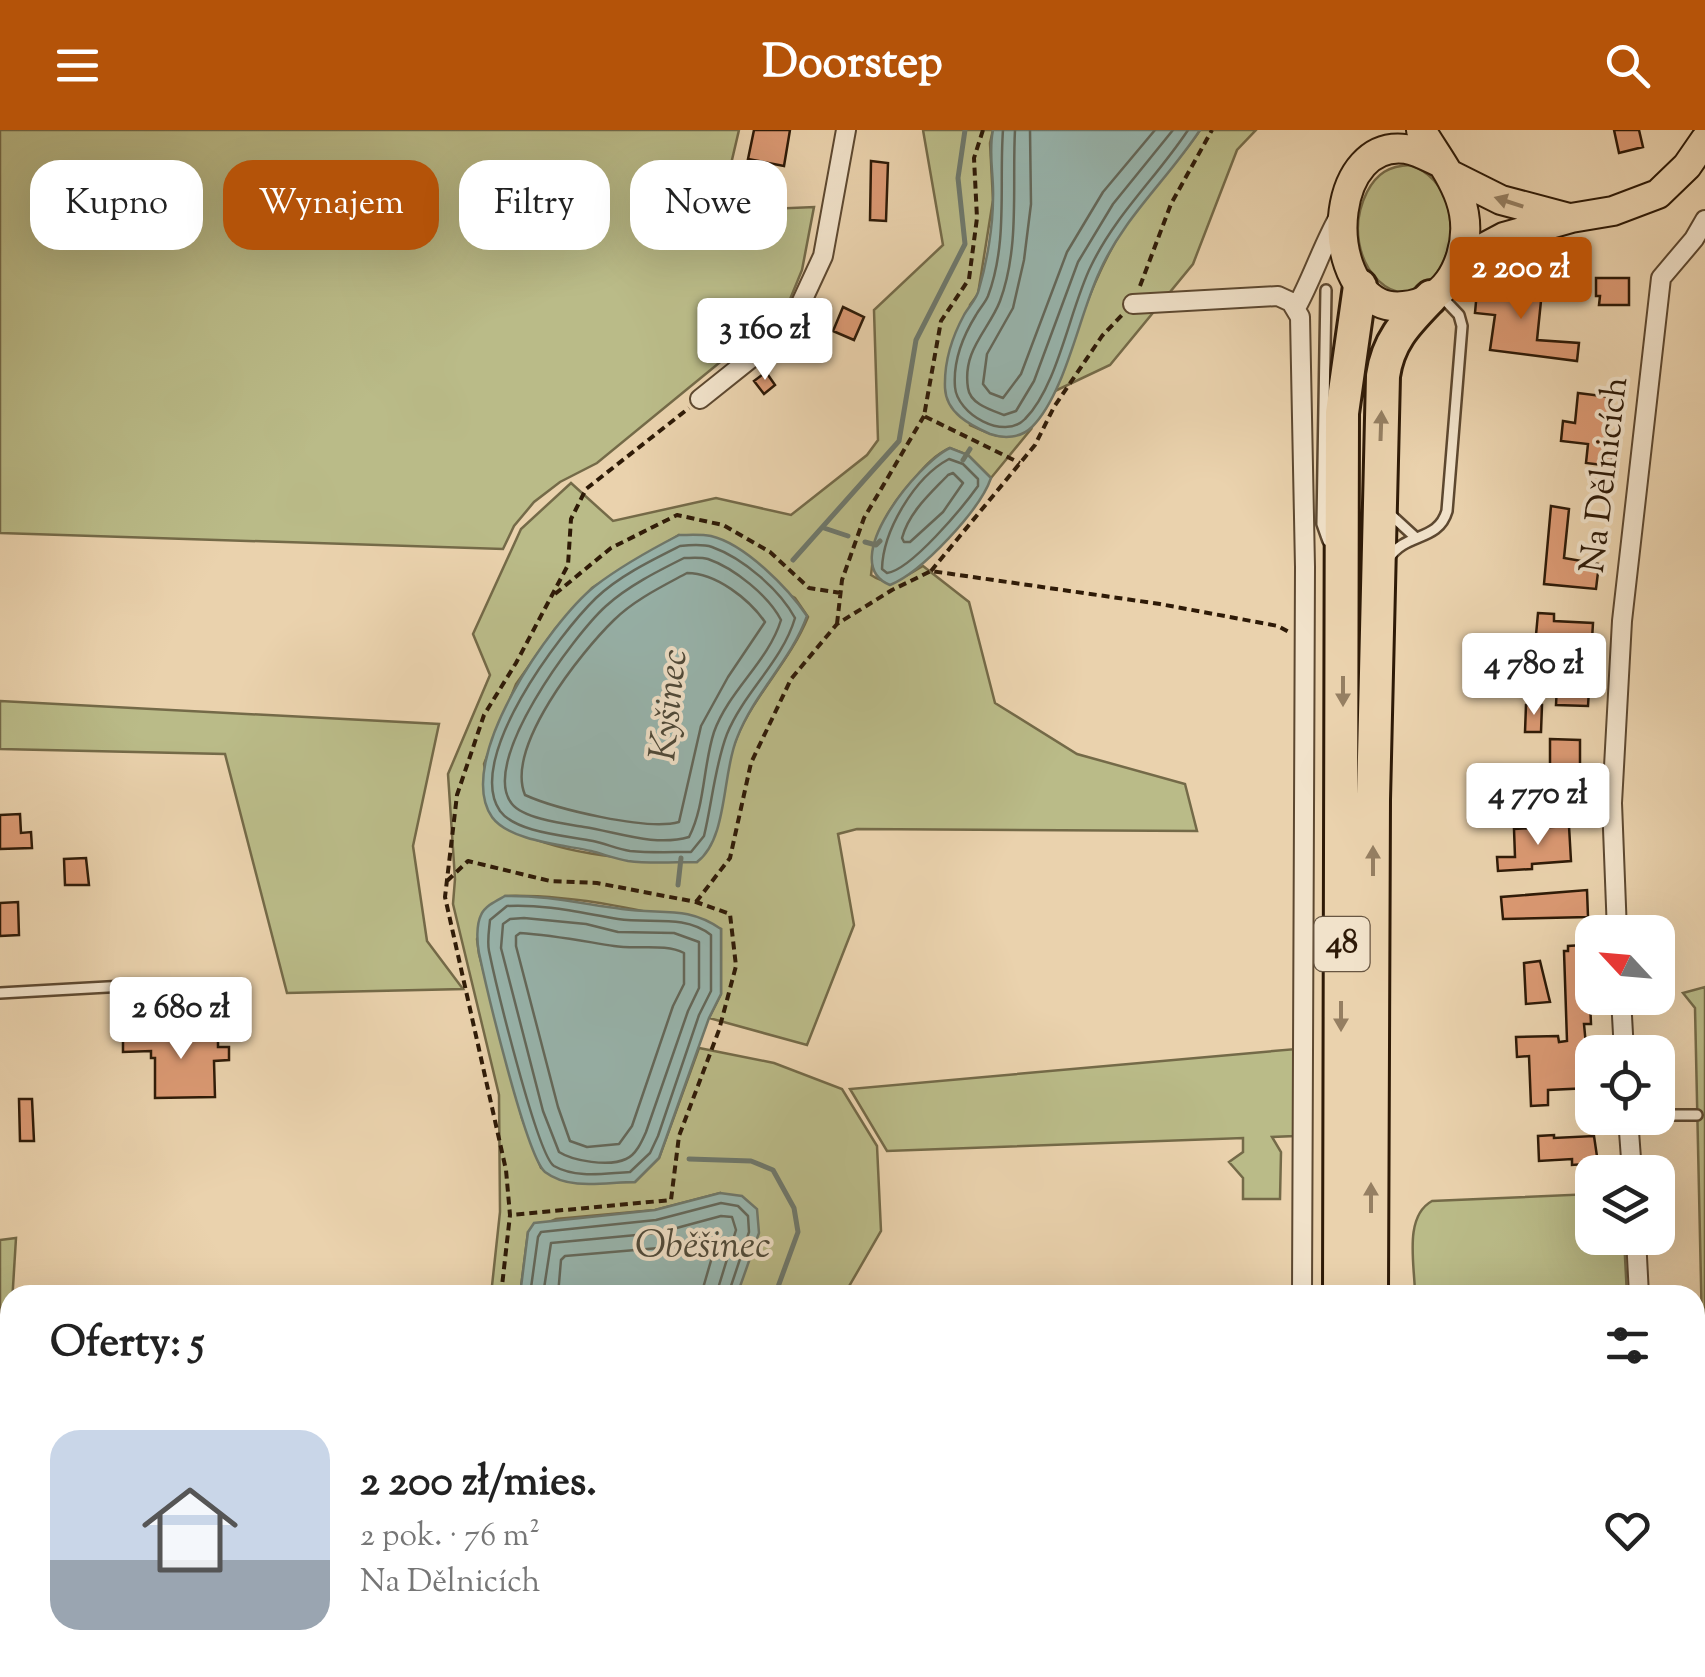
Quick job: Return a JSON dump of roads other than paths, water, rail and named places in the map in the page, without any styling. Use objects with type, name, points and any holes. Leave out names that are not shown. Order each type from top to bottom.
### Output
[{"type":"highway","name":"48","points":[[1340,1285],[1342,413],[1358,283]]},
{"type":"highway","name":"48","points":[[1371,1285],[1377,594],[1386,359],[1400,329],[1435,295]]},
{"type":"main road","points":[[1344,208],[1351,182],[1371,158],[1377,130]]},
{"type":"main road","points":[[1421,130],[1462,197],[1466,224],[1457,271]]},
{"type":"main road","points":[[1457,271],[1488,244],[1570,218],[1613,211],[1658,194],[1687,166],[1705,140]]},
{"type":"main road","points":[[1371,158],[1404,148],[1500,200],[1570,218]]},
{"type":"main road","name":"48","points":[[1344,208],[1342,239],[1358,283]]},
{"type":"main road","name":"48","points":[[1435,295],[1457,271]]},
{"type":"main road","points":[[1358,283],[1386,305],[1409,305],[1435,295]]},
{"type":"street","points":[[700,399],[790,327],[823,256],[846,130]]},
{"type":"street","points":[[1317,287],[1318,253],[1344,208]]},
{"type":"street","name":"Na Dělnicích","points":[[1616,915],[1612,802],[1622,621],[1661,278],[1705,220]]},
{"type":"street","points":[[1296,308],[1317,287],[1321,274],[1346,273],[1358,283]]},
{"type":"street","points":[[1133,304],[1278,296],[1296,308],[1300,336],[1304,641],[1302,1285]]},
{"type":"street","points":[[1637,1255],[1639,1285]]},
{"type":"lane","points":[[1317,287],[1322,524],[1344,593]]},
{"type":"lane","points":[[1377,594],[1384,566],[1393,552],[1414,536],[1426,536],[1437,530],[1446,511],[1462,339],[1459,315],[1435,295]]},
{"type":"lane","points":[[1379,480],[1381,498],[1389,514],[1414,536]]},
{"type":"lane","points":[[0,993],[144,985]]},
{"type":"lane","points":[[1675,1116],[1697,1115]]},
{"type":"water","points":[[993,130],[1200,130],[1109,253],[1044,413],[1028,431],[1007,437],[990,434],[960,417],[946,397],[945,388],[952,341],[978,293],[987,256],[993,209]]},
{"type":"water","points":[[950,448],[968,455],[991,478],[975,506],[948,539],[918,567],[890,585],[876,573],[872,556],[877,536],[903,492]]},
{"type":"water","points":[[679,535],[711,536],[738,548],[777,580],[807,616],[737,738],[719,822],[707,852],[697,862],[636,862],[511,832],[492,817],[483,792],[485,762],[512,694],[576,604],[615,572]]},
{"type":"water","points":[[505,896],[685,914],[721,929],[721,994],[659,1158],[635,1182],[566,1182],[545,1172],[537,1159],[508,1069],[478,949],[481,915]]},
{"type":"water","name":"Oběšinec","points":[[720,1193],[742,1196],[757,1209],[759,1233],[741,1285],[521,1285],[528,1232],[534,1223],[655,1210]]},
{"type":"waterway","name":"Kyšinec","points":[[793,560],[899,441],[916,340],[965,244],[958,178],[965,130]]},
{"type":"waterway","points":[[963,460],[970,449]]},
{"type":"waterway","points":[[824,528],[848,536]]},
{"type":"waterway","points":[[865,542],[876,545],[880,541]]},
{"type":"waterway","name":"Kyšinec","points":[[678,885],[681,858]]},
{"type":"waterway","name":"Kyšinec","points":[[689,1159],[751,1161],[773,1170],[794,1208],[798,1232],[779,1285]]}]
